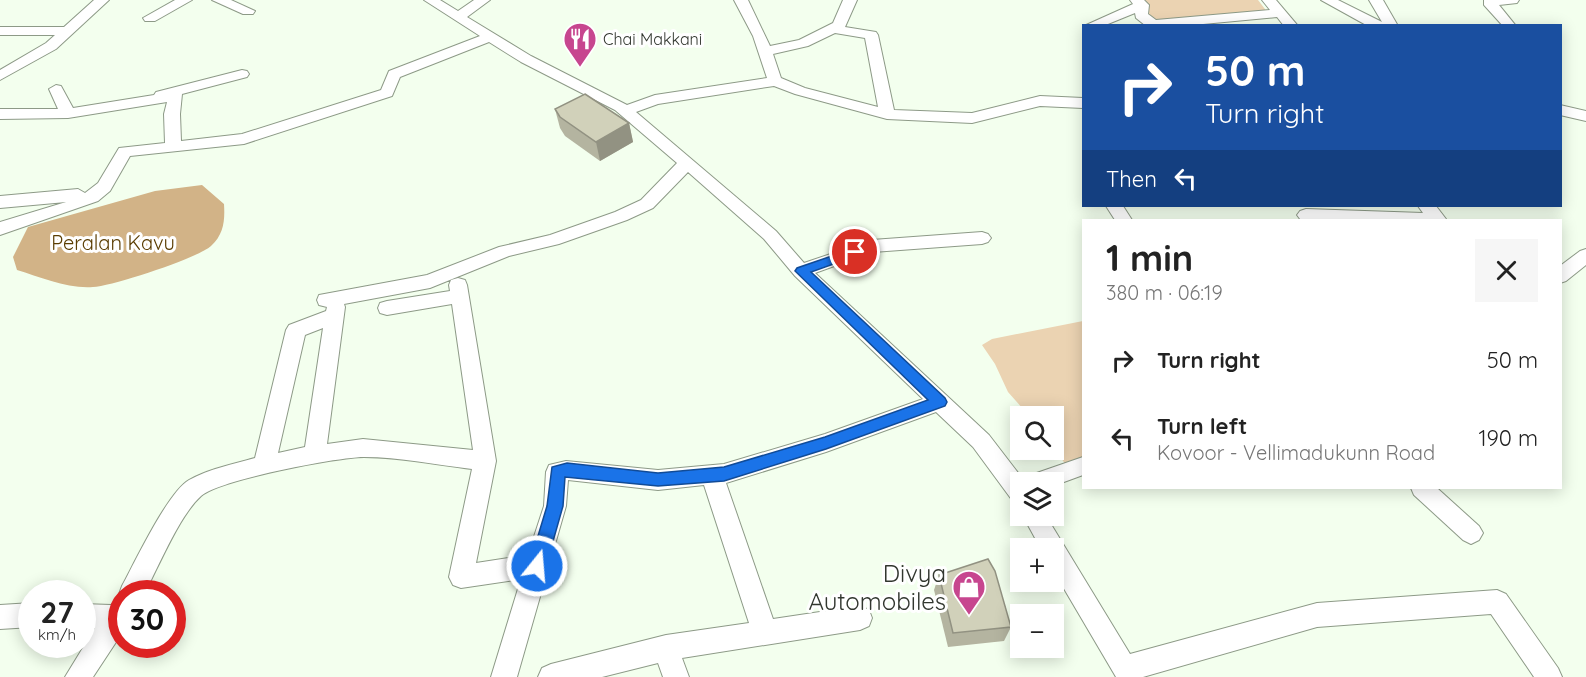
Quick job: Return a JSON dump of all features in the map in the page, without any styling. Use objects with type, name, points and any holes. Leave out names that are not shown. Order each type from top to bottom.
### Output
[{"type":"street","points":[[0,76],[51,46],[102,0]]},
{"type":"street","points":[[150,18],[184,0]]},
{"type":"street","points":[[223,0],[248,11]]},
{"type":"street","points":[[431,0],[526,59],[624,111],[770,235],[801,271],[981,441],[1010,474]]},
{"type":"street","points":[[458,17],[483,0]]},
{"type":"street","points":[[741,0],[766,51],[776,81]]},
{"type":"street","points":[[766,51],[803,43],[839,26],[850,0]]},
{"type":"street","points":[[1269,0],[1290,24]]},
{"type":"street","points":[[1328,0],[1375,24]]},
{"type":"street","points":[[1376,0],[1390,24]]},
{"type":"street","points":[[1509,24],[1489,2],[1512,0]]},
{"type":"street","points":[[1094,24],[1139,2],[1141,15],[1153,24],[1279,13]]},
{"type":"street","points":[[835,28],[871,35],[887,114]]},
{"type":"street","points":[[0,31],[68,31]]},
{"type":"street","points":[[0,230],[68,207],[99,193],[125,152],[244,139],[387,93],[394,74],[490,38]]},
{"type":"street","points":[[138,101],[242,74]]},
{"type":"street","points":[[624,111],[655,100],[776,81],[800,91],[887,114],[972,118],[1040,101],[1082,103]]},
{"type":"street","points":[[57,89],[68,113]]},
{"type":"street","points":[[0,114],[68,113],[176,96],[172,114],[172,148]]},
{"type":"street","points":[[1562,110],[1586,116]]},
{"type":"street","points":[[264,466],[296,330],[332,305],[419,284],[505,251],[553,240],[621,216],[646,204],[671,181],[686,163]]},
{"type":"street","points":[[0,202],[99,193]]},
{"type":"street","points":[[1305,214],[1434,215]]},
{"type":"street","points":[[801,271],[872,246],[982,238]]},
{"type":"street","points":[[1562,274],[1586,255]]},
{"type":"street","points":[[456,271],[485,461],[461,577],[537,566]]},
{"type":"street","points":[[387,308],[460,296]]},
{"type":"street","points":[[315,455],[332,305]]},
{"type":"street","points":[[504,677],[555,506],[557,472],[567,470],[658,480],[724,474],[826,443],[940,402]]},
{"type":"street","points":[[139,580],[177,509],[194,488],[216,478],[315,455],[363,448],[485,461]]},
{"type":"street","points":[[1064,473],[1082,466]]},
{"type":"street","points":[[712,475],[765,633]]},
{"type":"street","points":[[1423,489],[1472,533]]},
{"type":"street","points":[[1040,526],[1128,673],[1317,615],[1497,602],[1550,677]]},
{"type":"street","points":[[0,617],[18,616]]},
{"type":"street","points":[[550,677],[666,648],[860,618]]},
{"type":"street","points":[[78,677],[108,631]]},
{"type":"street","points":[[666,648],[676,677]]},
{"type":"shaded area","points":[[1138,0],[1258,0],[1268,13],[1155,23]]},
{"type":"shaded area","points":[[1082,321],[1082,458],[1066,465],[1062,460],[1064,406],[1020,406],[1008,392],[995,364],[982,345],[992,339]]},
{"type":"green space","name":"Peralan Kavu","points":[[202,185],[224,204],[224,221],[221,232],[211,246],[190,257],[136,277],[93,287],[64,284],[17,270],[13,257],[28,227],[155,191]]},
{"type":"building","points":[[585,94],[629,123],[596,142],[560,117],[555,109]]},
{"type":"building","name":"Divya Automobiles","points":[[988,559],[995,571],[1010,627],[953,633],[939,575]]},
{"type":"place","name":"Chai Makkani","points":[[580,68]]},
{"type":"place","name":"Divya Automobiles","points":[[969,616]]},
{"type":"route","points":[[537,566],[555,506],[557,472],[567,470],[658,480],[724,474],[826,443],[940,402],[801,271],[855,252]]}]
